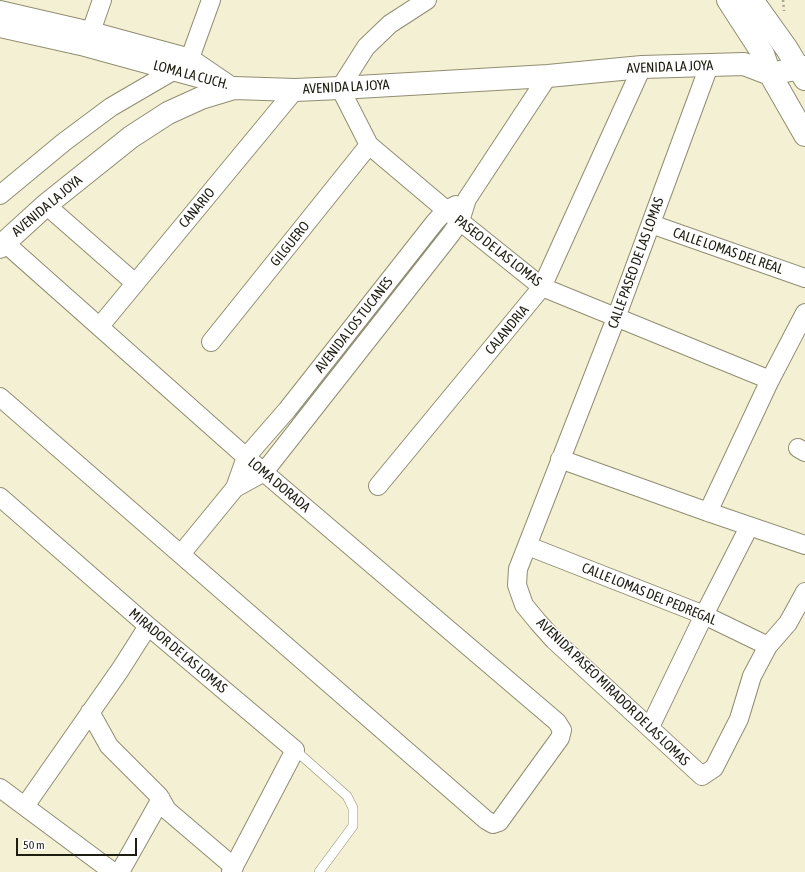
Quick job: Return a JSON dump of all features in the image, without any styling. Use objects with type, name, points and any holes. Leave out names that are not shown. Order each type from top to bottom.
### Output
[{"type":"main road","points":[[728,0],[759,64],[805,135]]},
{"type":"main road","points":[[752,0],[796,47],[803,72]]},
{"type":"main road","name":"AVENIDA LA JOYA","points":[[759,64],[796,47]]},
{"type":"main road","name":"AVENIDA LA JOYA","points":[[2,245],[46,205],[131,137],[168,113],[201,98],[234,88],[295,90],[340,88],[548,76],[642,67],[759,64],[803,72]]},
{"type":"street","points":[[88,39],[102,0]]},
{"type":"street","points":[[0,195],[64,142],[111,107],[174,71],[190,58],[210,0]]},
{"type":"street","points":[[340,88],[371,43],[390,24],[427,0]]},
{"type":"street","name":"LOMA LA CUCH.","points":[[0,10],[88,39],[174,71],[234,88]]},
{"type":"street","name":"LOMA LA CUCH.","points":[[0,28],[88,39],[190,58],[234,88]]},
{"type":"street","name":"CALLE PASEO DE LAS LOMAS","points":[[518,585],[518,569],[616,318],[709,66]]},
{"type":"street","name":"CALANDRIA","points":[[378,486],[542,287],[642,67]]},
{"type":"street","name":"AVENIDA LOS TUCANES","points":[[264,472],[460,221],[467,199],[548,76]]},
{"type":"street","name":"PASEO DE LAS LOMAS","points":[[340,88],[369,145],[446,210],[542,287],[770,380]]},
{"type":"street","name":"CANARIO","points":[[100,326],[295,90]]},
{"type":"street","name":"GILGUERO","points":[[211,342],[369,145]]},
{"type":"street","name":"AVENIDA LOS TUCANES","points":[[246,457],[287,410],[446,210],[467,199]]},
{"type":"street","points":[[46,205],[135,283]]},
{"type":"street","name":"CALLE LOMAS DEL REAL","points":[[651,224],[805,278]]},
{"type":"street","name":"LOMA DORADA","points":[[2,245],[100,326],[246,457],[557,722],[562,730],[560,738],[499,822],[493,824],[486,820],[181,554]]},
{"type":"street","points":[[708,512],[770,380],[805,313]]},
{"type":"street","points":[[0,397],[181,554],[235,488],[246,457]]},
{"type":"street","points":[[560,459],[750,527],[805,545]]},
{"type":"street","points":[[235,488],[264,472]]},
{"type":"street","name":"MIRADOR DE LAS LOMAS","points":[[0,496],[148,626],[295,750]]},
{"type":"street","points":[[650,727],[704,615],[750,527]]},
{"type":"street","name":"CALLE LOMAS DEL PEDREGAL","points":[[528,546],[704,615],[768,646]]},
{"type":"street","name":"AVENIDA PASEO MIRADOR DE LAS LOMAS","points":[[518,585],[524,605],[550,636],[702,776],[714,768],[739,719],[752,676],[768,646]]},
{"type":"street","points":[[768,646],[788,623],[805,592]]},
{"type":"street","points":[[25,806],[120,670],[148,626]]},
{"type":"street","points":[[90,712],[112,750],[161,799],[167,810],[232,869],[295,750]]},
{"type":"street","points":[[0,788],[113,872]]},
{"type":"street","points":[[120,872],[161,799]]},
{"type":"lane","name":"MIRADOR DE LAS LOMAS","points":[[295,750],[347,796],[353,808],[353,826],[319,872]]}]
